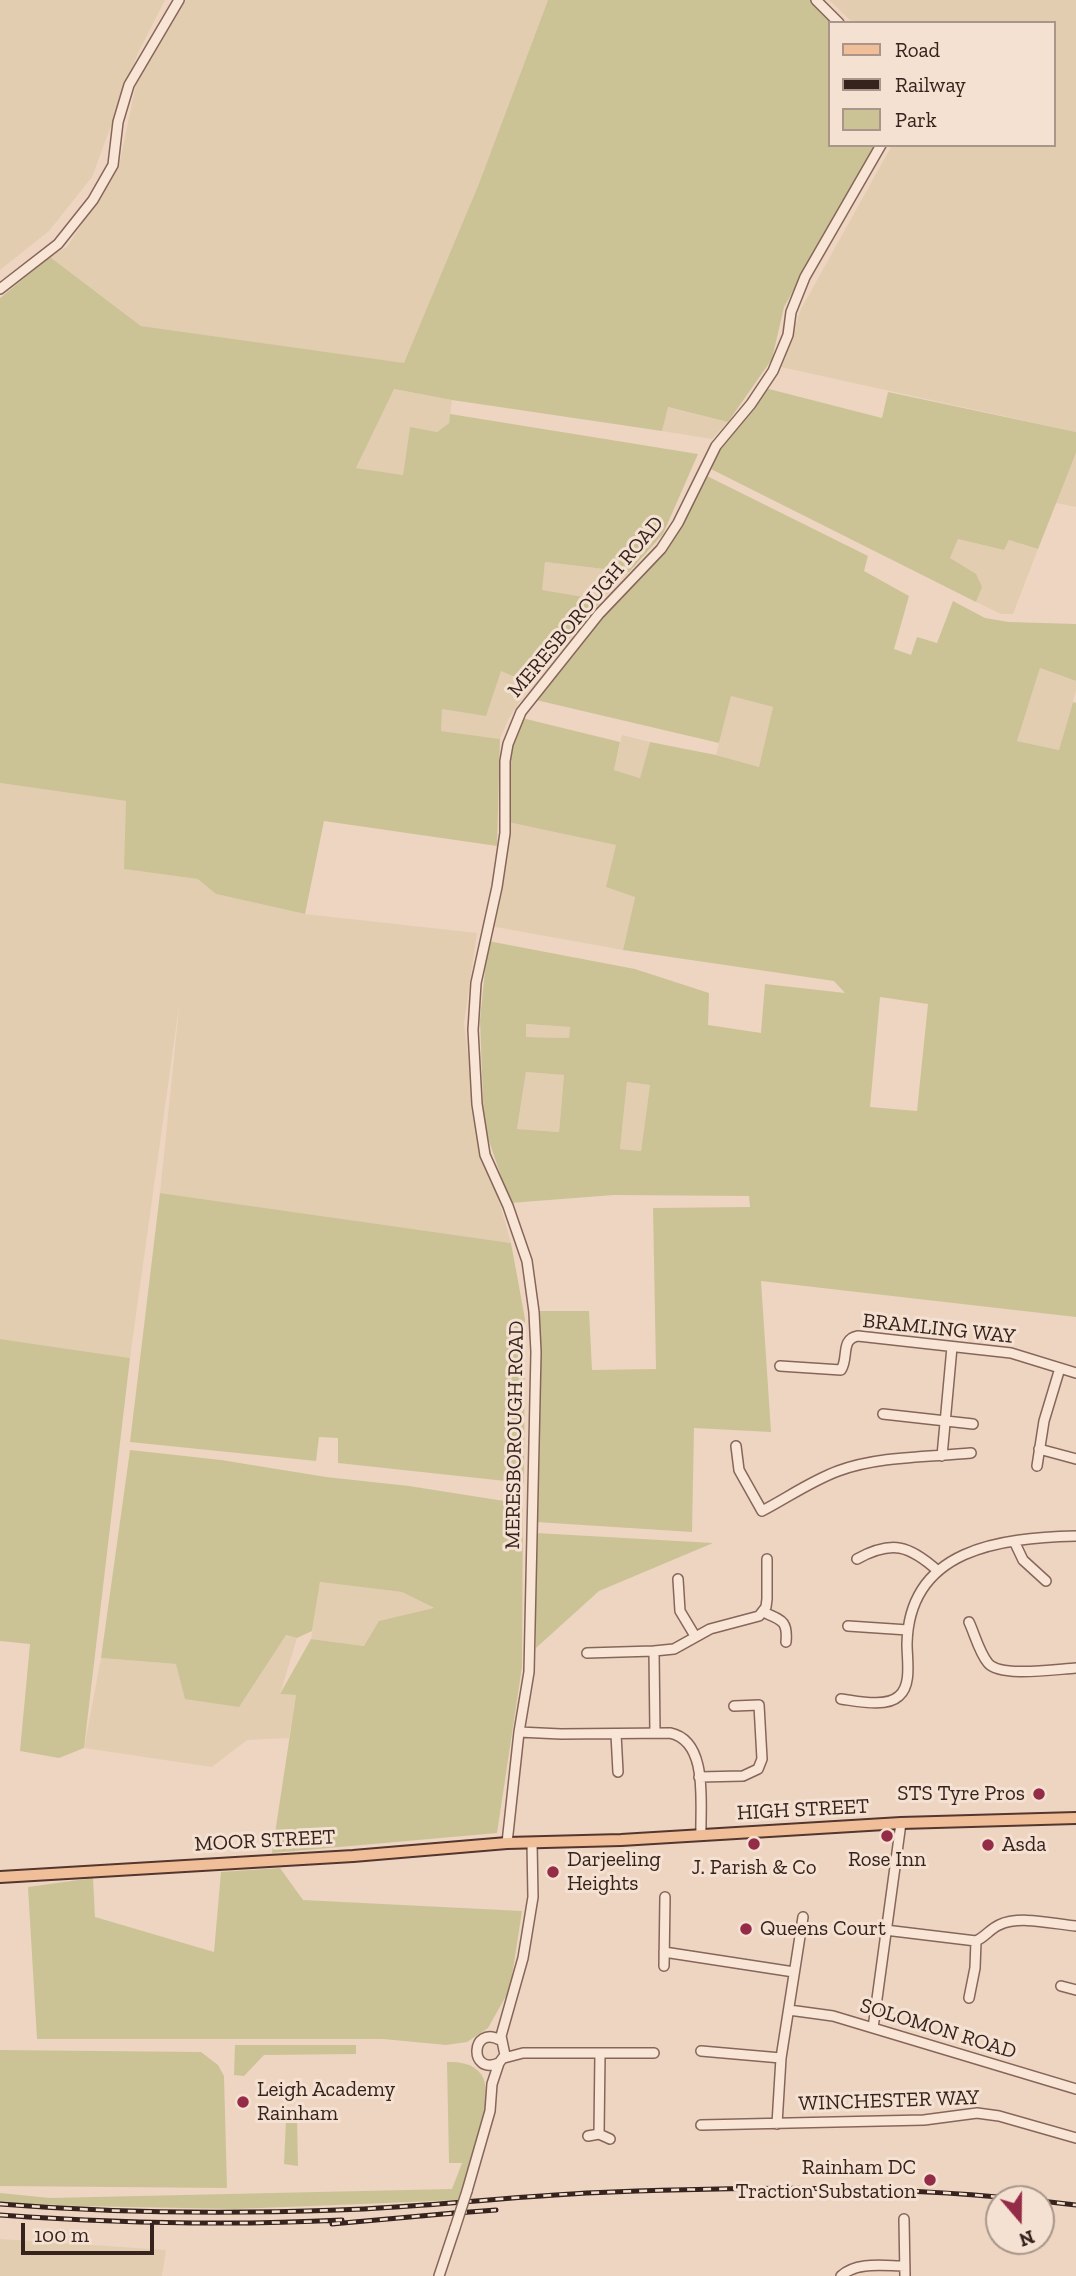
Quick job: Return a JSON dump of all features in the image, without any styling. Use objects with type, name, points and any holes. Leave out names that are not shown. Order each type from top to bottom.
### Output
[{"type":"main road","name":"HIGH STREET","points":[[532,1843],[1076,1818]]},
{"type":"main road","name":"MOOR STREET","points":[[0,1877],[532,1843]]},
{"type":"street","points":[[0,289],[58,244],[93,200],[113,165],[118,122],[129,85],[179,0]]},
{"type":"street","points":[[816,0],[837,21]]},
{"type":"street","name":"MERESBOROUGH ROAD","points":[[507,1843],[519,1732],[529,1672],[531,1493],[536,1389],[534,1312],[527,1261],[508,1206],[485,1155],[477,1104],[473,1030],[476,983],[497,887],[505,833],[505,761],[508,744],[521,712],[598,614],[661,549],[678,523],[716,446],[751,404],[772,371],[788,335],[791,312],[805,277],[880,147]]},
{"type":"street","name":"BRAMLING WAY","points":[[780,1366],[841,1370],[845,1363],[847,1342],[853,1337],[1011,1353],[1076,1373]]},
{"type":"street","points":[[942,1456],[952,1347]]},
{"type":"street","points":[[1037,1466],[1044,1421],[1060,1368]]},
{"type":"street","points":[[883,1414],[972,1424]]},
{"type":"street","points":[[736,1446],[739,1470],[762,1511],[815,1481],[852,1467],[882,1461],[971,1453]]},
{"type":"street","points":[[1039,1449],[1076,1459]]},
{"type":"street","points":[[841,1699],[883,1702],[901,1695],[907,1676],[908,1630],[918,1597],[938,1571],[972,1550],[1014,1541],[1076,1536]]},
{"type":"street","points":[[1014,1541],[1023,1560],[1046,1581]]},
{"type":"street","points":[[857,1559],[882,1548],[900,1547],[915,1553],[938,1571]]},
{"type":"street","points":[[587,1653],[674,1649],[710,1629],[755,1618],[763,1612],[767,1599],[767,1559]]},
{"type":"street","points":[[678,1579],[680,1611],[695,1636]]},
{"type":"street","points":[[763,1612],[782,1620],[787,1629],[786,1642]]},
{"type":"street","points":[[969,1622],[986,1661],[993,1667],[1017,1671],[1076,1668]]},
{"type":"street","points":[[848,1626],[908,1630]]},
{"type":"street","points":[[654,1651],[655,1733]]},
{"type":"street","points":[[698,1777],[743,1776],[758,1769],[762,1759],[759,1704],[734,1706]]},
{"type":"street","points":[[519,1732],[655,1733],[676,1734],[687,1740],[697,1758],[701,1835]]},
{"type":"street","points":[[616,1734],[618,1772]]},
{"type":"street","points":[[873,2028],[901,1824]]},
{"type":"street","points":[[439,2276],[487,2120],[492,2084],[505,2052],[501,2042],[505,2015],[523,1958],[533,1897],[532,1843]]},
{"type":"street","points":[[664,1966],[665,1897]]},
{"type":"street","points":[[777,2124],[781,2058],[803,1917]]},
{"type":"street","points":[[885,1930],[976,1941],[984,1938],[996,1926],[1011,1922],[1076,1926]]},
{"type":"street","points":[[969,1998],[975,1968],[976,1941]]},
{"type":"street","points":[[664,1952],[794,1972]]},
{"type":"street","points":[[1061,1986],[1076,1990]]},
{"type":"street","name":"SOLOMON ROAD","points":[[789,2010],[833,2016],[1076,2089]]},
{"type":"street","points":[[492,2084],[486,2065],[479,2060],[476,2052],[478,2045],[505,2015]]},
{"type":"street","points":[[484,2039],[492,2036],[523,2053]]},
{"type":"street","points":[[701,2051],[781,2058]]},
{"type":"street","points":[[486,2065],[523,2053],[654,2053]]},
{"type":"street","points":[[599,2134],[600,2053]]},
{"type":"street","name":"WINCHESTER WAY","points":[[701,2126],[925,2120],[977,2113],[999,2116],[1076,2138]]},
{"type":"street","points":[[588,2136],[599,2134],[610,2140]]},
{"type":"street","points":[[841,2276],[860,2267],[905,2271],[904,2219]]},
{"type":"shaded area","points":[[0,0],[165,0],[138,53],[92,177],[49,231],[0,270]]},
{"type":"shaded area","points":[[186,0],[548,0],[407,364],[141,326],[50,257],[67,247],[119,166],[136,84]]},
{"type":"shaded area","points":[[829,0],[1076,0],[1076,432],[781,367],[801,309],[891,147],[1055,147],[1055,21],[851,21]]},
{"type":"shaded area","points":[[393,389],[452,400],[449,423],[437,432],[410,428],[403,475],[356,468]]},
{"type":"shaded area","points":[[667,407],[728,422],[712,439],[662,431]]},
{"type":"shaded area","points":[[1076,453],[1076,507],[1056,503]]},
{"type":"shaded area","points":[[958,539],[1004,550],[1009,540],[1038,549],[1013,614],[1001,614],[976,602],[981,587],[950,558]]},
{"type":"shaded area","points":[[545,562],[629,572],[602,600],[541,590]]},
{"type":"shaded area","points":[[1040,668],[1076,681],[1076,691],[1059,750],[1017,741]]},
{"type":"shaded area","points":[[501,671],[531,684],[508,720],[500,739],[440,731],[442,708]]},
{"type":"shaded area","points":[[731,696],[773,707],[759,767],[716,755]]},
{"type":"shaded area","points":[[622,735],[650,742],[640,778],[614,770]]},
{"type":"shaded area","points":[[0,783],[126,801],[125,869],[199,879],[216,894],[305,914],[477,933],[464,1023],[476,1121],[511,1243],[160,1193],[180,999],[130,1358],[0,1339]]},
{"type":"shaded area","points":[[508,822],[616,844],[635,896],[623,950],[490,926]]},
{"type":"shaded area","points":[[526,1024],[570,1027],[569,1038],[525,1037]]},
{"type":"shaded area","points":[[526,1072],[564,1075],[559,1132],[517,1129]]},
{"type":"shaded area","points":[[627,1082],[650,1085],[641,1151],[620,1149]]},
{"type":"shaded area","points":[[320,1582],[402,1592],[435,1609],[364,1646],[311,1639]]},
{"type":"shaded area","points":[[286,1635],[297,1638],[280,1694],[296,1695],[289,1738],[247,1740],[212,1767],[84,1748],[101,1658],[176,1664]]},
{"type":"shaded area","points":[[0,2239],[166,2250],[162,2276],[0,2276]]},
{"type":"green space","points":[[548,0],[810,0],[832,21],[828,21],[828,147],[874,147],[784,307],[772,359],[728,422],[668,407],[662,431],[394,389],[356,468],[403,475],[410,427],[437,432],[449,423],[450,414],[698,454],[663,534],[629,572],[545,562],[542,590],[602,600],[531,684],[501,671],[486,716],[442,709],[441,731],[500,739],[497,846],[324,821],[305,914],[216,894],[198,879],[124,869],[126,801],[0,783],[0,298],[50,257],[141,326],[404,363],[478,186]]},
{"type":"green space","points":[[765,388],[882,418],[888,392],[1076,432],[1076,453],[1038,549],[1009,540],[1004,550],[958,539],[950,558],[976,574],[982,587],[976,602],[709,468],[718,450]]},
{"type":"green space","points":[[707,476],[868,556],[864,571],[909,596],[894,649],[911,655],[917,637],[937,643],[953,601],[985,618],[1009,622],[1076,624],[1076,681],[1040,668],[1017,741],[1059,750],[1073,702],[1076,703],[1076,1317],[761,1281],[771,1432],[694,1428],[692,1532],[536,1522],[541,1371],[538,1311],[589,1311],[592,1370],[656,1369],[653,1208],[750,1207],[749,1196],[614,1195],[510,1203],[484,1126],[480,1020],[488,941],[635,969],[709,993],[708,1025],[761,1033],[765,984],[845,993],[834,981],[623,950],[635,897],[606,887],[616,845],[508,822],[510,748],[522,718],[620,742],[614,770],[640,778],[650,742],[759,767],[773,707],[731,696],[719,743],[536,700],[613,603],[665,552]],"holes":[[[880,997],[928,1004],[917,1111],[870,1107]],[[526,1024],[570,1027],[569,1038],[526,1037]],[[526,1072],[564,1075],[559,1132],[517,1129]],[[627,1082],[650,1085],[641,1151],[620,1149]]]},
{"type":"green space","points":[[160,1193],[511,1243],[525,1319],[524,1483],[338,1463],[338,1438],[319,1437],[316,1461],[130,1442]]},
{"type":"green space","points":[[0,1339],[130,1358],[84,1748],[59,1758],[20,1751],[30,1644],[0,1641]]},
{"type":"green space","points":[[130,1450],[221,1460],[523,1504],[522,1667],[497,1833],[272,1853],[296,1695],[280,1694],[311,1639],[364,1646],[379,1621],[434,1608],[402,1592],[320,1582],[312,1631],[297,1638],[286,1635],[239,1707],[185,1699],[176,1664],[101,1658]]},
{"type":"green space","points":[[536,1533],[713,1543],[599,1591],[536,1648]]},
{"type":"green space","points":[[280,1868],[303,1900],[522,1911],[510,1989],[488,2028],[467,2042],[446,2045],[383,2039],[37,2039],[28,1887],[93,1878],[95,1917],[214,1952],[221,1872]]},
{"type":"green space","points":[[235,2045],[356,2045],[356,2054],[264,2055],[244,2076],[234,2075]]},
{"type":"green space","points":[[0,2050],[201,2052],[218,2065],[224,2076],[227,2188],[0,2186]]},
{"type":"green space","points":[[447,2062],[474,2067],[485,2084],[484,2117],[461,2200],[235,2209],[0,2202],[0,2193],[50,2198],[452,2189],[462,2163],[449,2163]]},
{"type":"green space","points":[[297,2119],[298,2166],[284,2164],[286,2120]]},
{"type":"railway","points":[[0,2204],[127,2211],[211,2212],[372,2208],[663,2190],[867,2189],[985,2196]]},
{"type":"railway","points":[[1055,2203],[1076,2205]]},
{"type":"railway","points":[[443,2214],[496,2210]]},
{"type":"railway","points":[[332,2224],[454,2213]]},
{"type":"railway","points":[[0,2215],[171,2223],[342,2220]]},
{"type":"place","name":"STS Tyre Pros","points":[[1039,1794]]},
{"type":"place","name":"Rose Inn","points":[[887,1836]]},
{"type":"place","name":"J. Parish & Co","points":[[754,1844]]},
{"type":"place","name":"Asda","points":[[988,1845]]},
{"type":"place","name":"Darjeeling Heights","points":[[553,1872]]},
{"type":"place","name":"Queens Court","points":[[746,1929]]},
{"type":"place","name":"Leigh Academy Rainham","points":[[243,2102]]},
{"type":"place","name":"Rainham DC Traction Substation","points":[[930,2180]]}]
